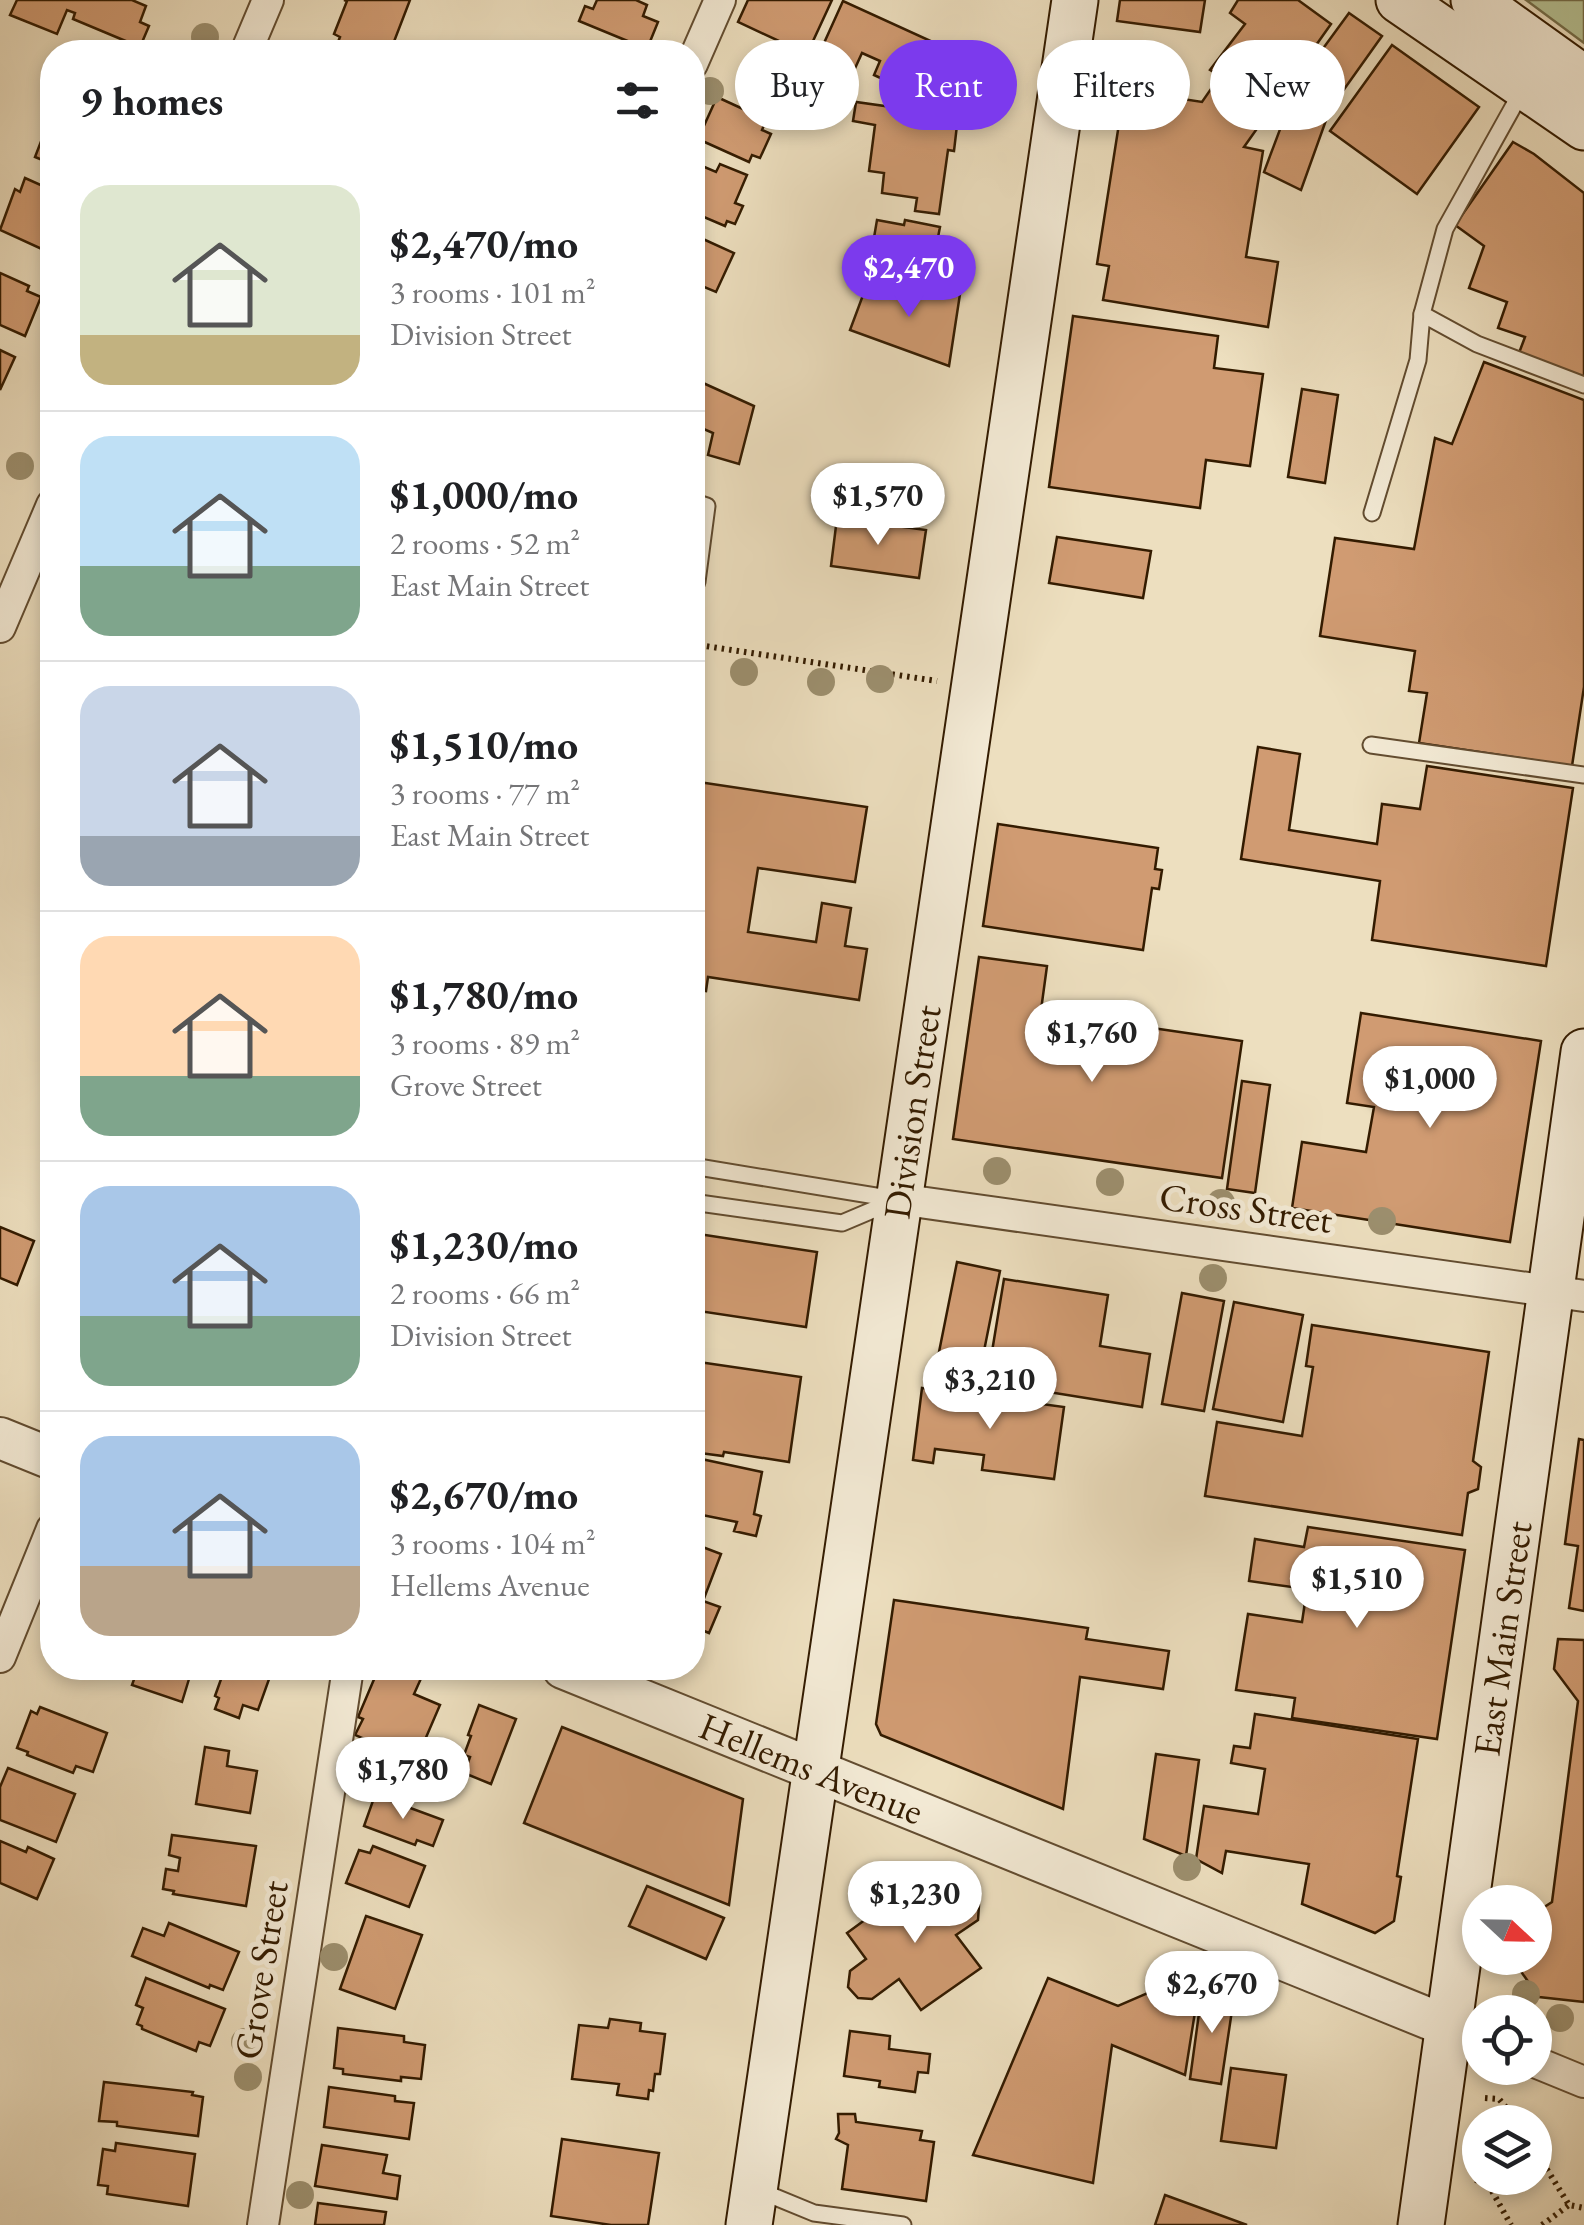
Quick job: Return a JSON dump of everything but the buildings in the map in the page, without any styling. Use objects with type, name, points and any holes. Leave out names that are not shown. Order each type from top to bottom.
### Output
[{"type":"main road","name":"Division Street","points":[[751,2206],[898,1199],[978,688],[1075,0]]},
{"type":"main road","points":[[1400,0],[1584,126]]},
{"type":"main road","points":[[1474,0],[1584,79]]},
{"type":"main road","name":"East Main Street","points":[[1468,1995],[1567,1293],[1584,1052]]},
{"type":"main road","name":"East Main Street","points":[[1421,2225],[1462,2038]]},
{"type":"street","points":[[251,40],[268,0]]},
{"type":"street","points":[[702,40],[720,0]]},
{"type":"street","points":[[0,627],[40,533]]},
{"type":"street","name":"Cross Street","points":[[898,1199],[1567,1293]]},
{"type":"street","points":[[0,1438],[40,1454]]},
{"type":"street","points":[[0,1657],[40,1559]]},
{"type":"street","name":"Grove Street","points":[[263,2225],[346,1680]]},
{"type":"street","name":"Hellems Avenue","points":[[593,1680],[1462,2033]]},
{"type":"street","points":[[1552,2069],[1584,2082]]},
{"type":"lane","points":[[1372,513],[1418,360],[1422,314],[1445,228],[1525,86]]},
{"type":"lane","points":[[1422,314],[1477,344],[1584,386]]},
{"type":"lane","points":[[1371,745],[1584,775]]},
{"type":"lane","points":[[705,1168],[898,1199]]},
{"type":"lane","points":[[705,1204],[842,1223],[898,1199]]},
{"type":"lane","points":[[751,2206],[903,2225]]},
{"type":"path","points":[[705,646],[978,688]]},
{"type":"path","points":[[1485,2098],[1499,2099],[1504,2105]]},
{"type":"path","points":[[1552,2178],[1568,2205]]},
{"type":"path","points":[[1494,2195],[1511,2225]]},
{"type":"path","points":[[1542,2225],[1568,2205],[1584,2208]]},
{"type":"green space","points":[[1526,0],[1584,0],[1584,43]]}]
